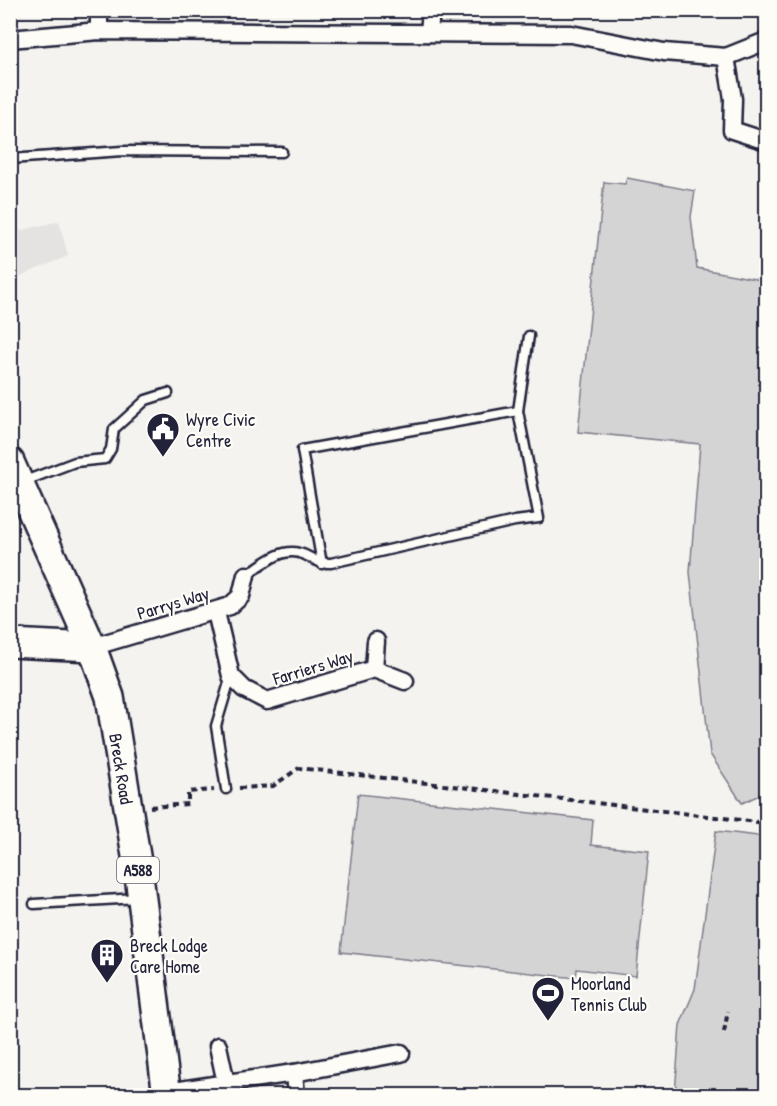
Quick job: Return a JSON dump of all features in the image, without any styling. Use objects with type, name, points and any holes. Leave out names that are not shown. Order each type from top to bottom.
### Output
[{"type":"main road","name":"Breck Road","points":[[15,473],[92,647],[110,697],[129,808],[167,1094]]},
{"type":"main road","points":[[10,643],[92,647]]},
{"type":"street","points":[[99,10],[99,32]]},
{"type":"street","points":[[429,33],[431,10]]},
{"type":"street","points":[[10,39],[99,32],[571,34],[664,52],[726,57],[766,41]]},
{"type":"street","points":[[726,57],[734,99],[732,129],[766,141]]},
{"type":"street","name":"Parrys Way","points":[[92,647],[230,606],[241,596],[246,575]]},
{"type":"street","points":[[216,612],[231,676]]},
{"type":"street","name":"Farriers Way","points":[[374,669],[376,641]]},
{"type":"street","name":"Farriers Way","points":[[231,676],[244,689],[267,701],[374,669],[405,681]]},
{"type":"street","points":[[218,1046],[226,1083]]},
{"type":"street","points":[[167,1094],[402,1053]]},
{"type":"street","points":[[294,1073],[296,1095]]},
{"type":"lane","points":[[10,159],[122,151],[282,152]]},
{"type":"lane","points":[[246,575],[283,552],[300,553],[322,564],[331,563],[515,520],[539,518],[518,411],[529,336]]},
{"type":"lane","points":[[15,473],[105,459],[111,449],[114,429],[146,400],[168,393]]},
{"type":"lane","points":[[322,564],[302,450],[518,411]]},
{"type":"lane","points":[[226,789],[216,726],[231,676]]},
{"type":"lane","points":[[34,904],[141,898]]},
{"type":"path","points":[[129,808],[188,804],[188,792],[273,786],[299,768],[766,823]]},
{"type":"path","points":[[724,1032],[728,1011]]},
{"type":"shaded area","points":[[627,178],[695,191],[691,217],[697,268],[766,281],[766,792],[742,803],[710,754],[690,572],[700,444],[578,432],[604,182],[625,184]]},
{"type":"shaded area","points":[[59,221],[68,256],[11,280],[11,233]]},
{"type":"shaded area","points":[[358,794],[593,820],[591,845],[649,851],[636,976],[577,969],[576,978],[341,952]]},
{"type":"shaded area","points":[[716,831],[766,837],[766,1095],[675,1095],[680,1025],[695,989]]},
{"type":"place","name":"Wyre Civic Centre","points":[[163,458]]},
{"type":"place","name":"Breck Lodge Care Home","points":[[107,984]]},
{"type":"place","name":"Moorland Tennis Club","points":[[548,1022]]}]
